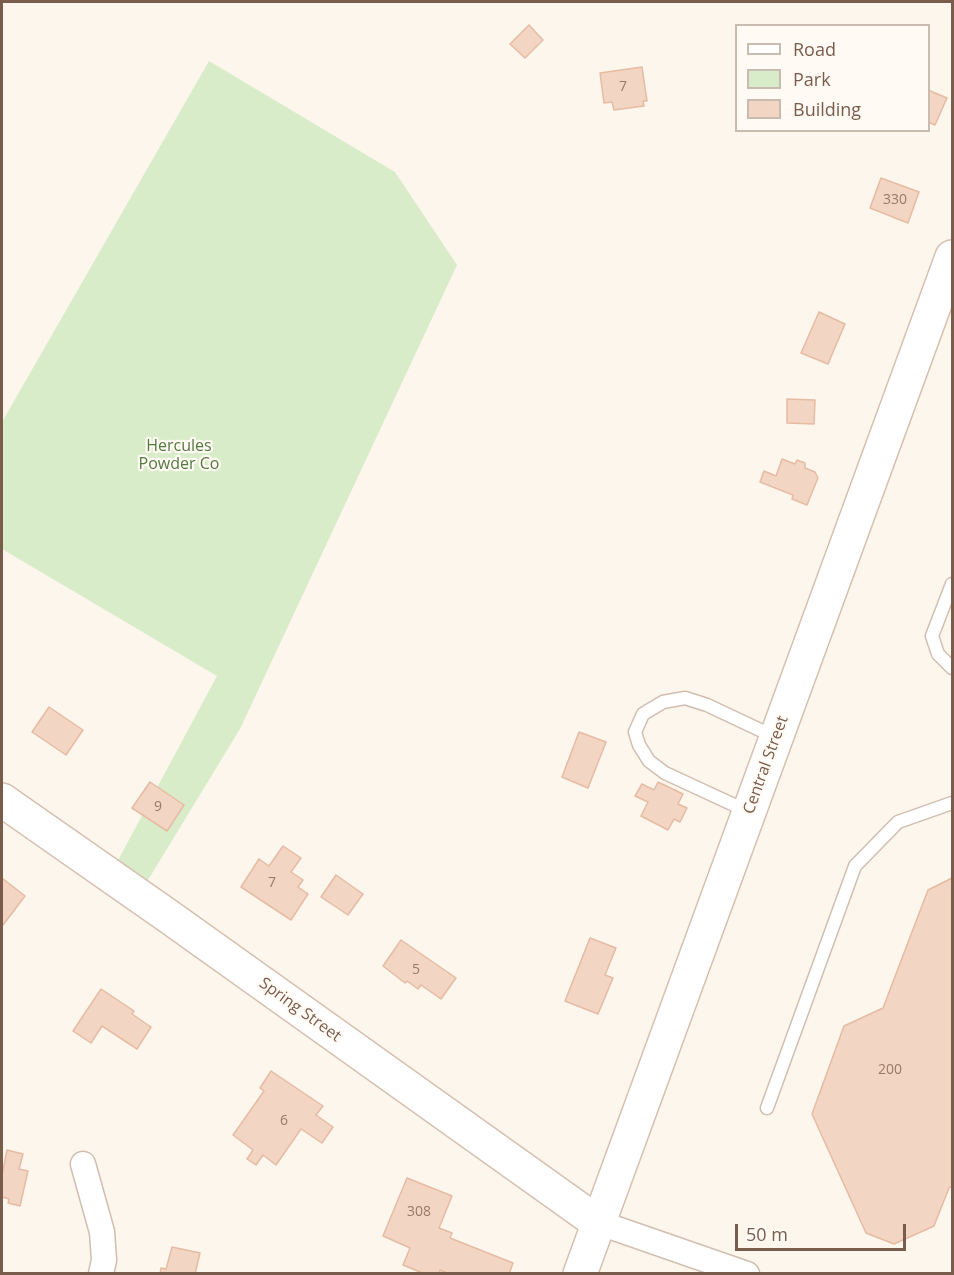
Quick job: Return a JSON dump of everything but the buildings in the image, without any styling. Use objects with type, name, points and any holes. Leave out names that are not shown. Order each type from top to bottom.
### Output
[{"type":"main road","name":"Central Street","points":[[580,1274],[597,1222],[750,812],[952,257]]},
{"type":"main road","name":"Spring Street","points":[[2,800],[597,1222]]},
{"type":"street","points":[[83,1164],[102,1232],[104,1260],[100,1274]]},
{"type":"street","points":[[597,1222],[747,1274]]},
{"type":"lane","points":[[952,584],[932,636],[938,654],[952,668]]},
{"type":"lane","points":[[750,812],[665,773],[649,761],[639,745],[635,732],[643,714],[663,702],[685,699],[707,705],[777,737]]},
{"type":"lane","points":[[767,1107],[855,866],[898,822],[952,803]]},
{"type":"green space","name":"Hercules Powder Co","points":[[209,61],[395,172],[457,265],[240,729],[145,885],[116,864],[217,676],[2,549],[2,422]]}]
